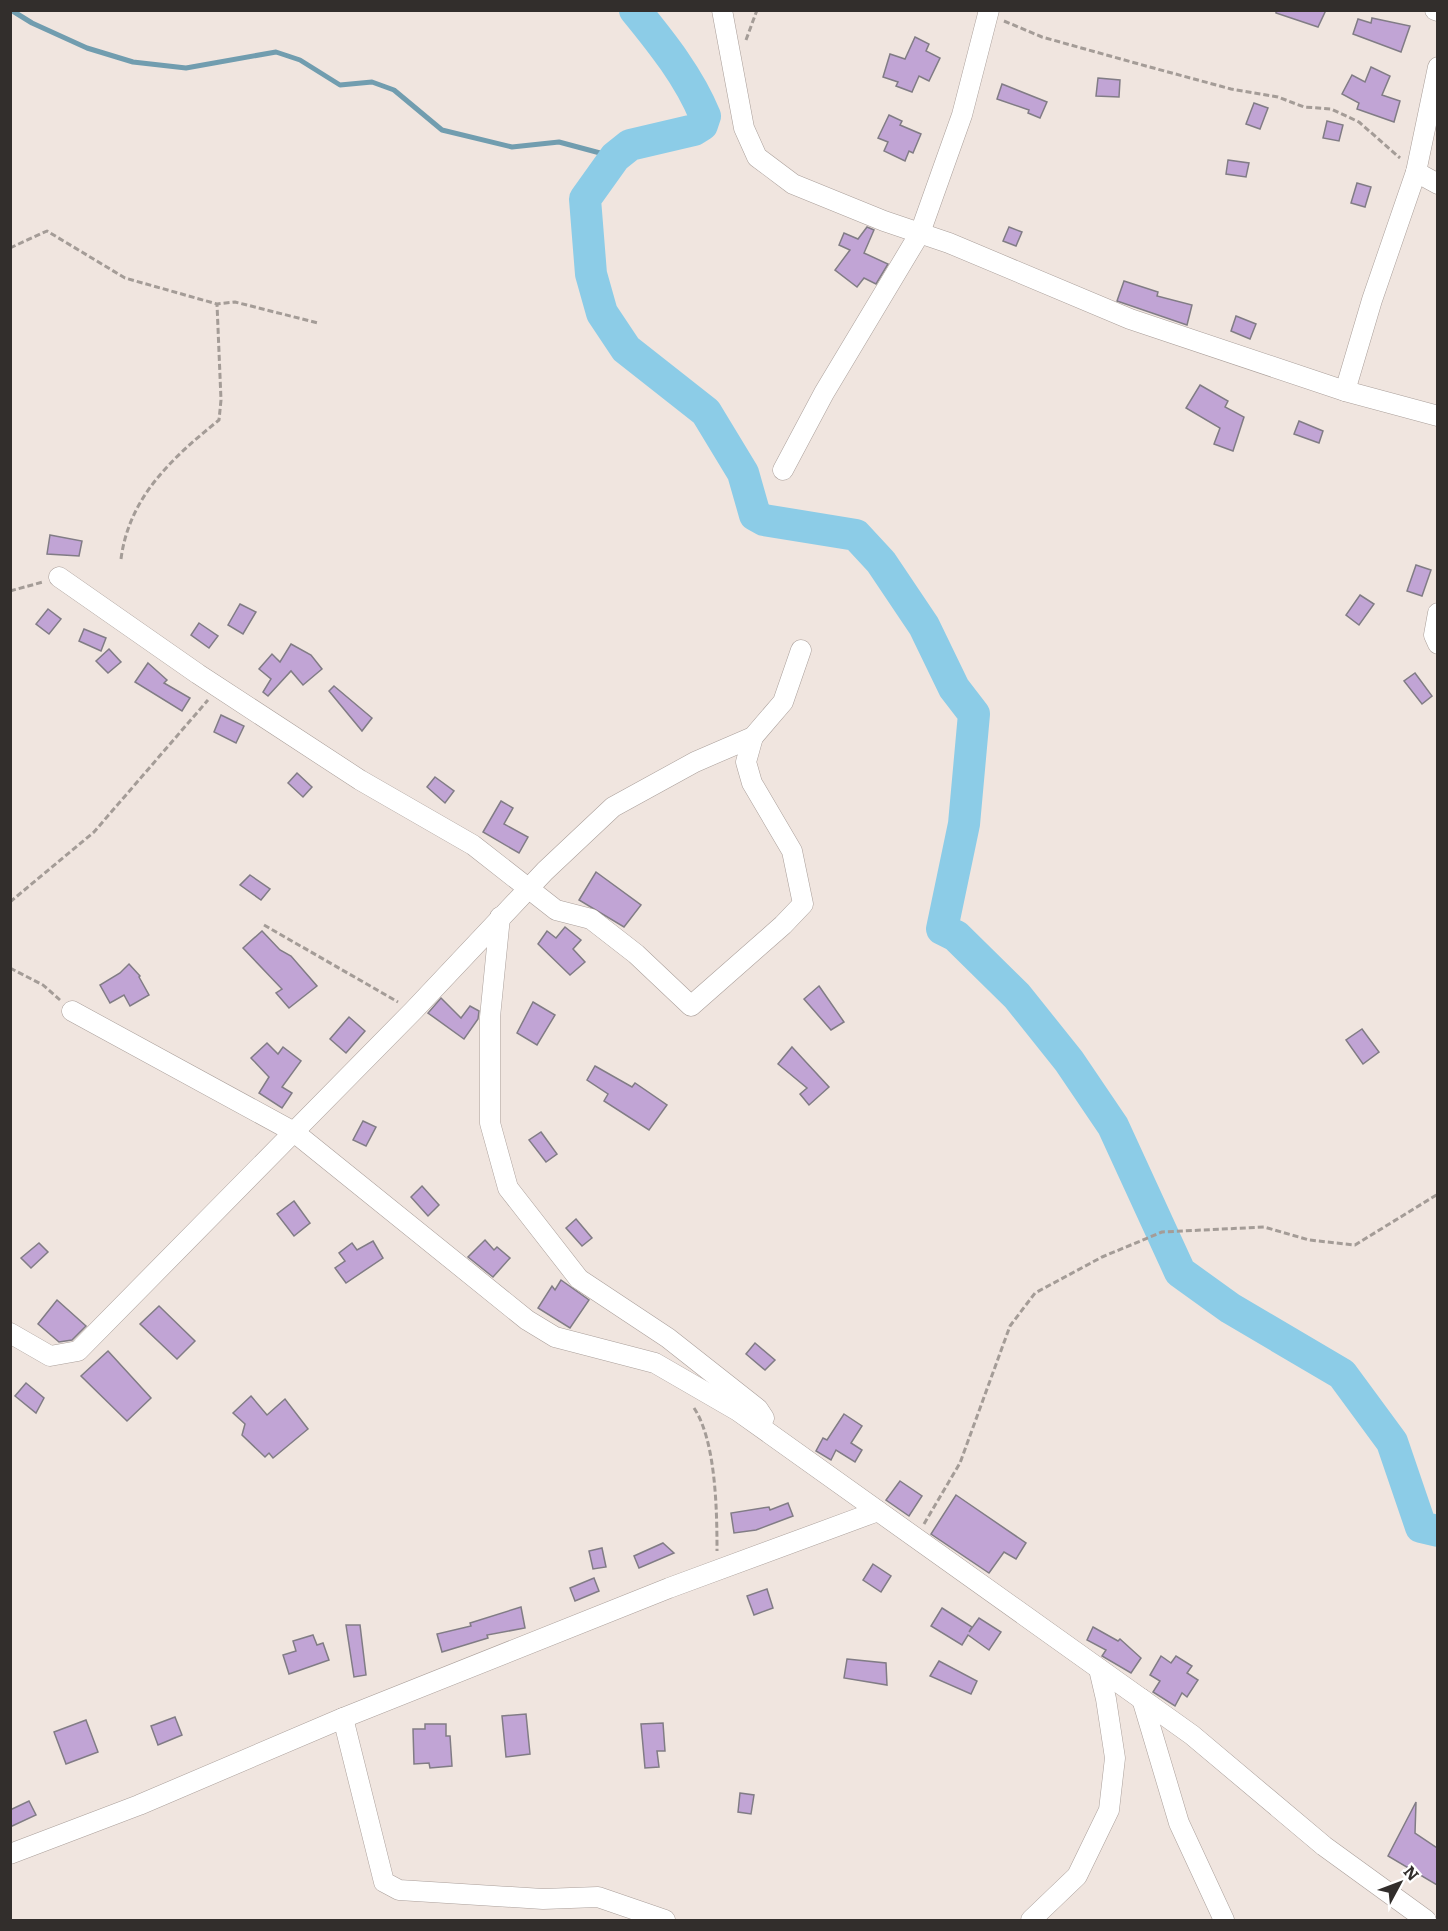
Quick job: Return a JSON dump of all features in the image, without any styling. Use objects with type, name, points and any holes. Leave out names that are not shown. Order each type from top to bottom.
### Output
[{"type":"street","points":[[722,10],[744,129],[757,157],[793,184],[1130,319],[1345,391],[1437,416]]},
{"type":"street","points":[[783,470],[824,393],[920,233],[962,115],[989,12]]},
{"type":"street","points":[[1345,391],[1372,300],[1416,172],[1437,67]]},
{"type":"street","points":[[1416,172],[1437,184]]},
{"type":"street","points":[[59,577],[219,688],[360,780],[473,845],[556,910],[591,919],[636,954],[692,1006],[783,925],[803,904],[792,851],[752,783],[746,762],[753,737],[783,702],[801,650]]},
{"type":"street","points":[[1436,639],[1437,613]]},
{"type":"street","points":[[10,1333],[50,1356],[78,1351],[413,1011],[529,888],[613,807],[694,762],[753,737]]},
{"type":"street","points":[[500,918],[490,1017],[490,1123],[508,1188],[579,1279],[668,1338],[758,1409],[781,1442]]},
{"type":"street","points":[[72,1011],[294,1132],[527,1320],[555,1337],[655,1363],[738,1411],[1192,1735],[1323,1846],[1426,1920]]},
{"type":"street","points":[[10,1854],[139,1805],[343,1718],[717,1570],[878,1510]]},
{"type":"street","points":[[1031,1920],[1077,1876],[1109,1810],[1115,1758],[1099,1669]]},
{"type":"street","points":[[1142,1700],[1179,1823],[1224,1920]]},
{"type":"street","points":[[343,1718],[384,1882],[399,1890],[543,1899],[598,1897],[665,1920]]},
{"type":"path","points":[[989,12],[1042,37],[1063,43],[1231,89],[1278,97],[1304,107],[1331,109],[1359,122],[1416,172]]},
{"type":"path","points":[[10,248],[47,231],[125,278],[217,304],[235,302],[318,323]]},
{"type":"path","points":[[121,559],[124,537],[158,475],[219,420],[221,400],[217,304]]},
{"type":"path","points":[[10,591],[59,577]]},
{"type":"path","points":[[10,902],[94,832],[219,688]]},
{"type":"path","points":[[264,925],[413,1011]]},
{"type":"path","points":[[10,968],[43,985],[72,1011]]},
{"type":"path","points":[[915,1539],[960,1463],[1010,1326],[1035,1293],[1102,1257],[1162,1232],[1264,1227],[1309,1240],[1355,1245],[1437,1194]]},
{"type":"path","points":[[688,1400],[701,1419],[717,1494],[717,1570]]},
{"type":"building","points":[[1276,10],[1326,10],[1318,27],[1276,13]]},
{"type":"building","points":[[1372,18],[1410,26],[1401,52],[1353,34],[1358,19],[1371,23]]},
{"type":"building","points":[[915,37],[929,44],[926,51],[940,58],[929,81],[919,76],[912,92],[896,86],[898,82],[883,77],[890,54],[905,59]]},
{"type":"building","points":[[1371,67],[1390,76],[1382,95],[1400,101],[1394,122],[1357,109],[1359,103],[1342,94],[1352,75],[1365,82]]},
{"type":"building","points":[[1098,78],[1120,80],[1119,97],[1096,96]]},
{"type":"building","points":[[1002,84],[1047,102],[1040,118],[1028,113],[1029,110],[997,99]]},
{"type":"building","points":[[1254,103],[1268,108],[1260,129],[1246,124]]},
{"type":"building","points":[[889,115],[902,121],[900,125],[921,134],[913,153],[909,151],[905,161],[884,151],[888,142],[878,138]]},
{"type":"building","points":[[1327,121],[1343,125],[1339,141],[1323,138]]},
{"type":"building","points":[[1228,160],[1249,163],[1246,177],[1226,174]]},
{"type":"building","points":[[1357,183],[1371,187],[1365,207],[1351,203]]},
{"type":"building","points":[[867,227],[874,230],[864,253],[888,264],[876,284],[864,278],[857,287],[835,270],[850,250],[839,245],[844,233],[858,239]]},
{"type":"building","points":[[1009,227],[1022,232],[1016,246],[1003,241]]},
{"type":"building","points":[[1124,281],[1158,292],[1157,296],[1192,305],[1187,325],[1117,301]]},
{"type":"building","points":[[1236,316],[1256,324],[1250,339],[1231,331]]},
{"type":"building","points":[[1200,385],[1228,401],[1225,407],[1244,417],[1233,451],[1214,444],[1220,428],[1186,408]]},
{"type":"building","points":[[1299,421],[1323,431],[1319,443],[1294,434]]},
{"type":"building","points":[[50,535],[82,541],[79,556],[47,554]]},
{"type":"building","points":[[1416,565],[1431,570],[1422,596],[1407,591]]},
{"type":"building","points":[[1360,595],[1374,604],[1359,625],[1346,615]]},
{"type":"building","points":[[240,604],[256,612],[243,634],[228,625]]},
{"type":"building","points":[[48,609],[61,619],[49,634],[36,624]]},
{"type":"building","points":[[199,623],[218,636],[209,648],[191,635]]},
{"type":"building","points":[[84,629],[106,638],[101,651],[79,641]]},
{"type":"building","points":[[291,644],[311,655],[322,669],[303,685],[291,671],[268,696],[263,692],[271,679],[259,669],[272,654],[280,662]]},
{"type":"building","points":[[109,649],[121,662],[108,673],[96,661]]},
{"type":"building","points":[[148,663],[167,680],[164,683],[190,698],[182,711],[135,682]]},
{"type":"building","points":[[1415,673],[1432,696],[1422,704],[1404,681]]},
{"type":"building","points":[[334,686],[372,718],[362,731],[329,691]]},
{"type":"building","points":[[221,715],[244,726],[236,743],[214,732]]},
{"type":"building","points":[[297,773],[312,787],[303,797],[288,783]]},
{"type":"building","points":[[435,777],[454,791],[445,803],[427,787]]},
{"type":"building","points":[[501,801],[513,808],[504,824],[528,837],[519,853],[483,832]]},
{"type":"building","points":[[596,872],[641,905],[624,927],[579,900]]},
{"type":"building","points":[[250,875],[270,889],[261,900],[240,885]]},
{"type":"building","points":[[565,927],[581,940],[573,949],[585,962],[570,975],[538,944],[547,931],[556,938]]},
{"type":"building","points":[[262,931],[280,950],[291,956],[317,986],[289,1008],[276,993],[282,989],[243,948]]},
{"type":"building","points":[[129,964],[140,976],[149,995],[130,1006],[124,995],[110,1003],[100,985],[120,973]]},
{"type":"building","points":[[819,986],[844,1022],[831,1030],[804,999]]},
{"type":"building","points":[[441,998],[461,1018],[470,1006],[479,1011],[478,1019],[464,1039],[428,1013]]},
{"type":"building","points":[[533,1002],[555,1015],[537,1045],[517,1033]]},
{"type":"building","points":[[349,1017],[365,1031],[346,1053],[330,1039]]},
{"type":"building","points":[[1362,1029],[1379,1052],[1363,1064],[1346,1040]]},
{"type":"building","points":[[267,1043],[278,1054],[283,1047],[301,1061],[282,1087],[292,1093],[282,1108],[259,1093],[269,1077],[251,1058]]},
{"type":"building","points":[[792,1047],[829,1087],[809,1105],[800,1094],[807,1088],[778,1064]]},
{"type":"building","points":[[595,1066],[632,1087],[635,1083],[667,1105],[649,1130],[604,1101],[608,1094],[587,1080]]},
{"type":"building","points":[[363,1121],[376,1127],[366,1146],[353,1140]]},
{"type":"building","points":[[541,1132],[557,1154],[546,1162],[529,1140]]},
{"type":"building","points":[[422,1186],[439,1205],[428,1216],[411,1197]]},
{"type":"building","points":[[294,1201],[310,1223],[294,1236],[277,1214]]},
{"type":"building","points":[[576,1219],[592,1238],[582,1246],[566,1228]]},
{"type":"building","points":[[485,1240],[494,1250],[497,1247],[510,1258],[493,1277],[468,1257]]},
{"type":"building","points":[[373,1241],[383,1258],[346,1283],[335,1268],[345,1261],[339,1253],[352,1243],[357,1250]]},
{"type":"building","points":[[39,1243],[48,1252],[31,1268],[21,1258]]},
{"type":"building","points":[[561,1280],[589,1300],[570,1328],[538,1308],[552,1286],[555,1290]]},
{"type":"building","points":[[57,1300],[86,1326],[72,1340],[59,1342],[38,1324]]},
{"type":"building","points":[[159,1306],[195,1341],[177,1359],[140,1324]]},
{"type":"building","points":[[755,1343],[775,1360],[765,1370],[746,1354]]},
{"type":"building","points":[[108,1351],[151,1398],[127,1421],[81,1376]]},
{"type":"building","points":[[26,1383],[44,1398],[36,1413],[15,1396]]},
{"type":"building","points":[[251,1396],[267,1415],[285,1399],[308,1429],[273,1458],[269,1453],[265,1457],[242,1435],[245,1424],[233,1413]]},
{"type":"building","points":[[844,1414],[862,1426],[851,1443],[862,1450],[855,1462],[836,1450],[831,1460],[816,1451],[823,1438],[827,1440]]},
{"type":"building","points":[[900,1481],[922,1496],[909,1516],[886,1500]]},
{"type":"building","points":[[956,1495],[1026,1543],[1016,1559],[1004,1552],[989,1573],[931,1534]]},
{"type":"building","points":[[788,1503],[793,1516],[756,1530],[734,1533],[731,1513],[769,1507],[770,1510]]},
{"type":"building","points":[[663,1543],[674,1553],[639,1568],[634,1556]]},
{"type":"building","points":[[602,1548],[606,1567],[593,1569],[589,1551]]},
{"type":"building","points":[[873,1564],[891,1576],[881,1592],[863,1580]]},
{"type":"building","points":[[594,1578],[599,1591],[575,1601],[570,1588]]},
{"type":"building","points":[[767,1589],[773,1608],[754,1615],[747,1596]]},
{"type":"building","points":[[521,1607],[525,1628],[487,1635],[488,1638],[442,1652],[437,1634],[471,1626],[470,1623]]},
{"type":"building","points":[[942,1608],[972,1627],[969,1632],[979,1618],[1001,1632],[989,1650],[968,1635],[962,1645],[931,1626]]},
{"type":"building","points":[[346,1625],[360,1625],[366,1675],[354,1677]]},
{"type":"building","points":[[1093,1627],[1118,1641],[1120,1639],[1141,1658],[1131,1673],[1102,1656],[1106,1650],[1087,1640]]},
{"type":"building","points":[[313,1635],[317,1645],[323,1643],[329,1660],[289,1674],[283,1655],[296,1651],[293,1641]]},
{"type":"building","points":[[1161,1656],[1171,1663],[1176,1656],[1192,1666],[1187,1673],[1198,1680],[1187,1697],[1182,1693],[1175,1706],[1153,1692],[1160,1681],[1150,1675]]},
{"type":"building","points":[[847,1659],[886,1663],[887,1685],[844,1678]]},
{"type":"building","points":[[939,1661],[977,1681],[971,1694],[930,1676]]},
{"type":"building","points":[[526,1714],[530,1754],[506,1757],[502,1716]]},
{"type":"building","points":[[175,1717],[182,1735],[158,1745],[151,1726]]},
{"type":"building","points":[[86,1720],[98,1752],[66,1764],[54,1732]]},
{"type":"building","points":[[663,1723],[665,1751],[657,1751],[659,1767],[645,1768],[641,1724]]},
{"type":"building","points":[[425,1724],[446,1724],[446,1736],[450,1736],[452,1766],[430,1768],[429,1763],[414,1764],[413,1729],[425,1729]]},
{"type":"building","points":[[740,1793],[754,1795],[751,1814],[738,1812]]},
{"type":"building","points":[[29,1801],[36,1815],[10,1827],[10,1810]]},
{"type":"building","points":[[1416,1802],[1415,1833],[1437,1848],[1437,1885],[1388,1856]]},
{"type":"waterway","points":[[11,10],[32,23],[87,48],[133,62],[186,68],[276,52],[300,60],[340,85],[372,82],[394,90],[442,130],[512,147],[559,142],[615,157]]},
{"type":"waterway","points":[[635,10],[683,74],[705,116],[702,125],[694,130],[630,145],[615,157],[585,199],[591,274],[602,313],[626,349],[706,412],[743,473],[755,515],[764,520],[856,535],[881,562],[924,626],[954,688],[974,714],[964,824],[942,929],[956,936],[1017,996],[1069,1061],[1113,1126],[1180,1272],[1230,1308],[1342,1374],[1392,1442],[1421,1527],[1438,1531]]}]
